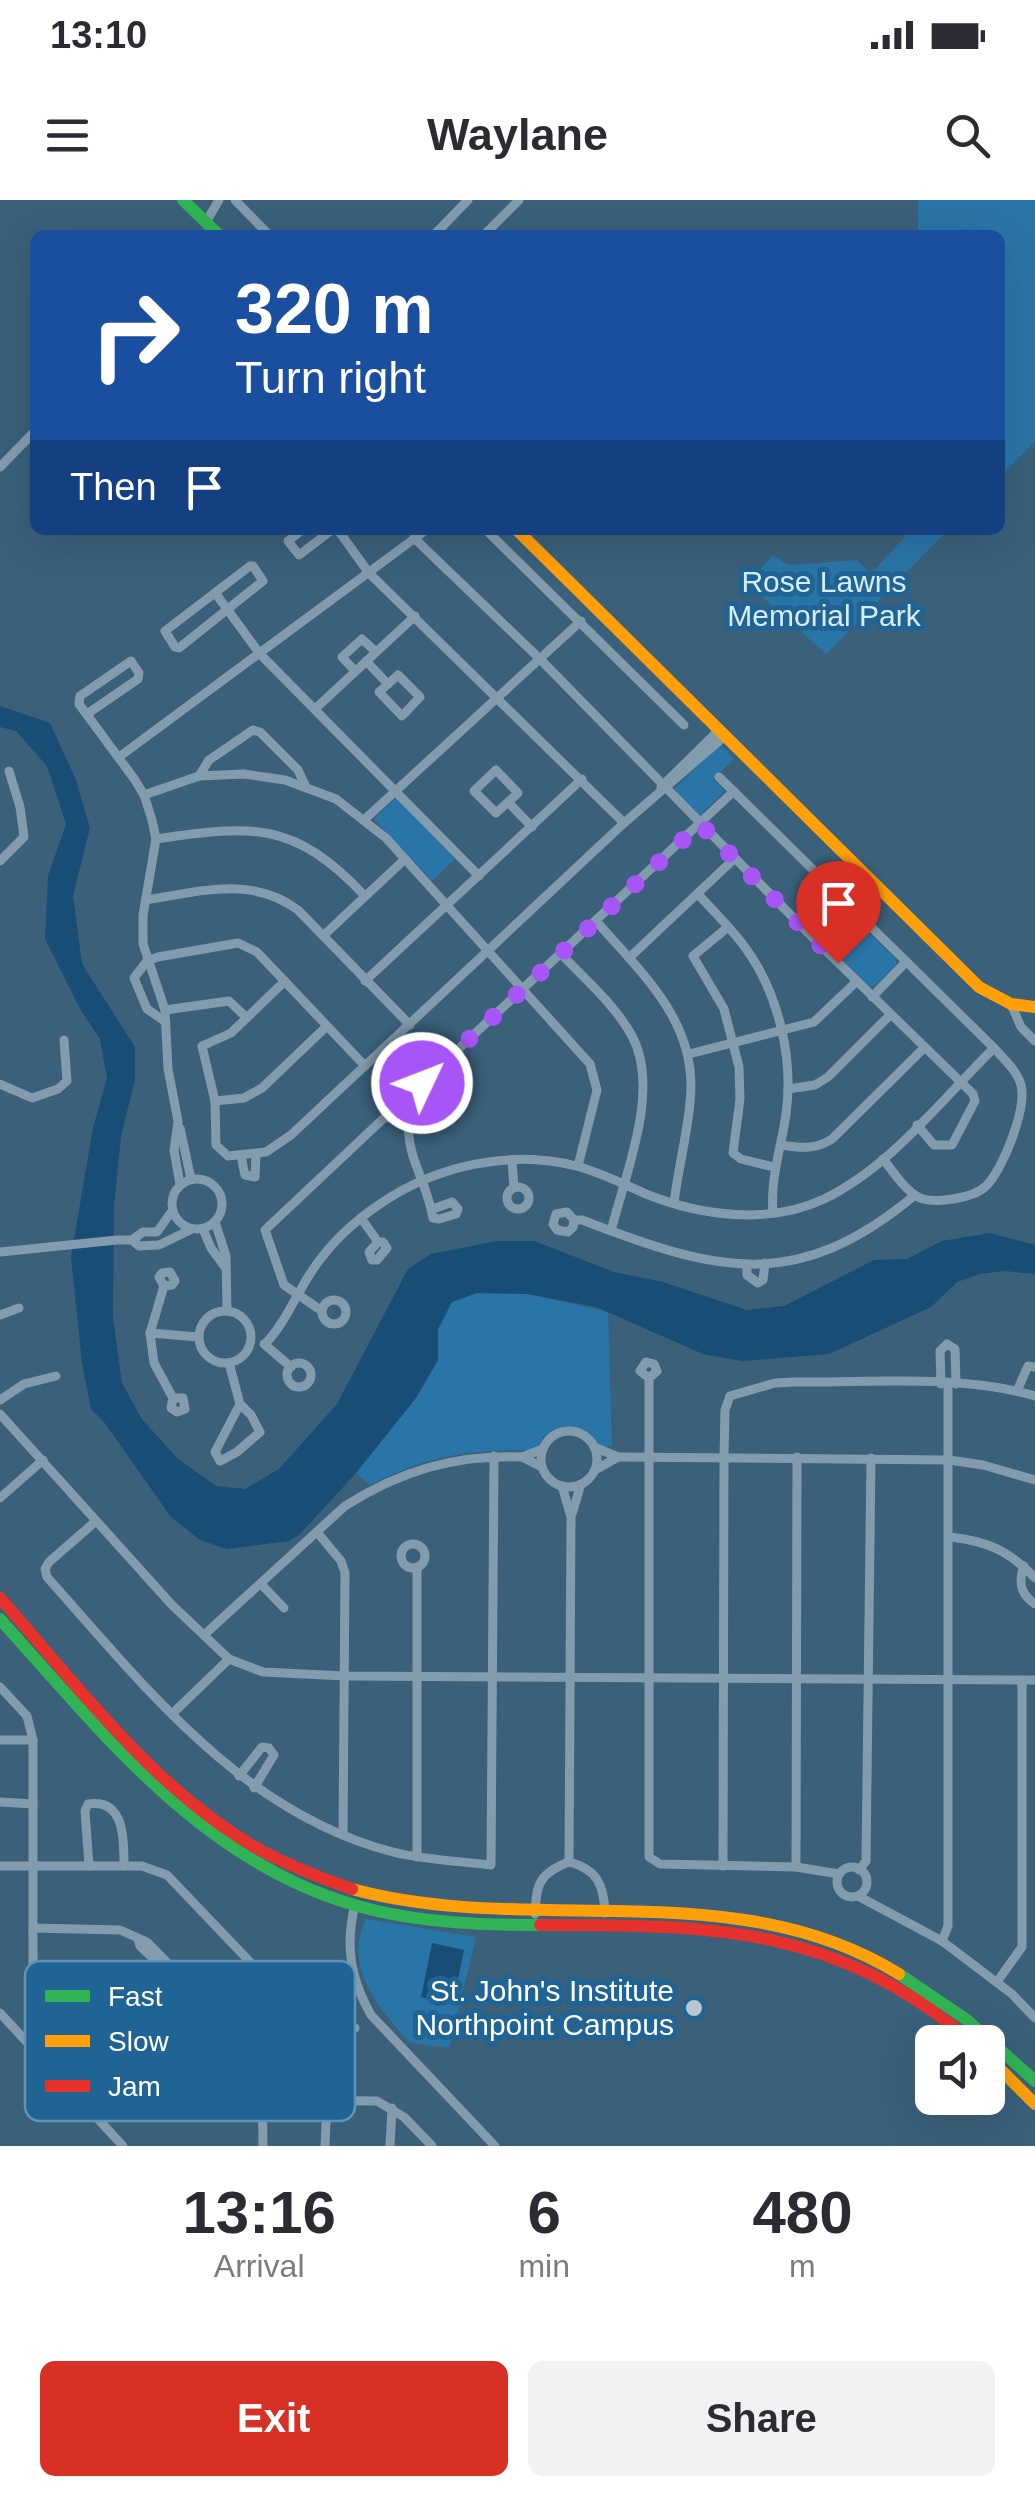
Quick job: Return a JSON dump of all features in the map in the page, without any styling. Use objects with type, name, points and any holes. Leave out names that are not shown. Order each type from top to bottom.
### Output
[{"type":"street","points":[[183,200],[214,230]]},
{"type":"street","points":[[206,222],[220,200]]},
{"type":"street","points":[[234,200],[264,230]]},
{"type":"street","points":[[439,230],[468,200]]},
{"type":"street","points":[[489,230],[519,200]]},
{"type":"street","points":[[0,467],[30,435]]},
{"type":"street","points":[[296,535],[288,541],[299,555],[328,535]]},
{"type":"street","points":[[339,535],[369,573],[624,823]]},
{"type":"street","points":[[119,757],[418,535]]},
{"type":"street","points":[[491,535],[684,725]]},
{"type":"street","points":[[522,535],[719,736],[980,987],[994,998],[1035,1007]]},
{"type":"street","points":[[414,538],[540,659],[662,790],[974,1094],[975,1102],[952,1146],[934,1145],[917,1125]]},
{"type":"street","points":[[253,566],[264,578],[227,608],[180,648],[174,647],[164,634],[253,566]]},
{"type":"street","points":[[216,594],[260,654],[480,876]]},
{"type":"street","points":[[316,709],[414,616]]},
{"type":"street","points":[[365,819],[580,621]]},
{"type":"street","points":[[355,672],[338,657],[362,634],[376,652]]},
{"type":"street","points":[[87,714],[138,679],[140,673],[131,661],[80,696],[79,704],[144,795],[156,839],[142,928],[147,961],[165,1016],[168,1069],[191,1179]]},
{"type":"street","points":[[366,661],[388,684]]},
{"type":"street","points":[[399,675],[420,699],[402,716],[380,693],[388,684],[399,675]]},
{"type":"street","points":[[199,776],[210,760],[254,730],[298,770],[305,785]]},
{"type":"street","points":[[285,981],[225,1036],[202,1046],[215,1101],[216,1145],[228,1156],[266,1152],[291,1135],[719,736]]},
{"type":"street","points":[[498,770],[518,793],[509,803],[496,813],[474,790],[498,770]]},
{"type":"street","points":[[0,861],[24,836],[9,771]]},
{"type":"street","points":[[144,795],[199,776],[244,774],[305,785],[336,799],[365,819],[582,1052],[595,1076],[595,1102],[578,1166]]},
{"type":"street","points":[[719,776],[994,1048],[1018,1077],[1020,1118],[992,1180],[976,1192],[933,1201],[915,1196],[883,1159]]},
{"type":"street","points":[[365,981],[582,779]]},
{"type":"street","points":[[432,1209],[410,1150],[410,1116],[422,1083],[734,791]]},
{"type":"street","points":[[509,803],[532,827]]},
{"type":"street","points":[[156,839],[241,829],[280,835],[321,854],[365,896]]},
{"type":"street","points":[[323,936],[405,859]]},
{"type":"street","points":[[628,958],[734,859]]},
{"type":"street","points":[[146,900],[246,887],[282,898],[410,1024]]},
{"type":"street","points":[[698,894],[758,968],[781,1032],[788,1089],[774,1168],[773,1213]]},
{"type":"street","points":[[820,945],[855,912]]},
{"type":"street","points":[[597,922],[666,1001],[689,1054],[690,1104],[674,1203]]},
{"type":"street","points":[[728,927],[693,956],[724,1009],[734,1044],[740,1099],[733,1153],[740,1159],[774,1168]]},
{"type":"street","points":[[247,1018],[229,1002],[165,1016],[147,1008],[135,982],[136,974],[147,961],[238,943],[256,952],[365,1066]]},
{"type":"street","points":[[562,955],[619,1016],[638,1051],[644,1074],[642,1110],[611,1230]]},
{"type":"street","points":[[872,997],[906,962]]},
{"type":"street","points":[[689,1054],[781,1032],[820,1018],[856,982]]},
{"type":"street","points":[[1011,1004],[1021,1027],[1035,1041]]},
{"type":"street","points":[[788,1089],[815,1085],[828,1078],[890,1015]]},
{"type":"street","points":[[215,1101],[244,1098],[262,1088],[327,1026]]},
{"type":"street","points":[[0,1084],[32,1098],[64,1086],[64,1040]]},
{"type":"street","points":[[781,1145],[805,1148],[832,1139],[924,1048]]},
{"type":"street","points":[[266,1344],[280,1328],[323,1255],[381,1203],[421,1182],[463,1167],[512,1160],[551,1161],[578,1166],[674,1203],[718,1213],[796,1210],[863,1176],[994,1048]]},
{"type":"street","points":[[322,1311],[296,1296],[281,1277],[266,1227],[384,1118],[410,1116]]},
{"type":"street","points":[[178,1121],[174,1151],[180,1184]]},
{"type":"street","points":[[242,1156],[245,1175],[255,1177],[256,1154]]},
{"type":"street","points":[[512,1160],[514,1188]]},
{"type":"street","points":[[1,1250],[132,1240],[143,1232],[157,1232],[172,1210],[174,1191],[180,1184],[191,1179],[207,1180],[219,1192],[222,1208],[214,1222],[158,1245],[139,1246],[132,1240]]},
{"type":"street","points":[[574,1220],[686,1256],[764,1263],[828,1251],[862,1235],[915,1196]]},
{"type":"street","points":[[172,1210],[179,1222],[192,1229]]},
{"type":"street","points":[[362,1218],[378,1242]]},
{"type":"street","points":[[214,1222],[226,1256],[227,1310]]},
{"type":"street","points":[[203,1228],[225,1268]]},
{"type":"street","points":[[747,1264],[748,1275],[758,1283],[763,1280],[764,1263]]},
{"type":"street","points":[[164,1286],[150,1334],[154,1362],[173,1398]]},
{"type":"street","points":[[0,1315],[19,1308]]},
{"type":"street","points":[[227,1310],[249,1325],[251,1342],[244,1356],[220,1363],[204,1354],[198,1337],[210,1315],[227,1310]]},
{"type":"street","points":[[150,1334],[198,1337]]},
{"type":"street","points":[[251,1342],[266,1344],[291,1368]]},
{"type":"street","points":[[230,1363],[240,1404],[252,1415],[260,1432],[238,1452],[220,1461],[215,1452],[240,1404]]},
{"type":"street","points":[[1017,1391],[1024,1370],[1035,1367]]},
{"type":"street","points":[[0,1400],[24,1384],[56,1376]]},
{"type":"street","points":[[649,1378],[649,1857],[660,1864],[796,1866],[839,1874],[851,1868],[859,1870],[866,1881],[858,1896]]},
{"type":"street","points":[[723,1866],[727,1403],[736,1393],[794,1382],[948,1384],[1034,1394]]},
{"type":"street","points":[[942,1941],[948,1926],[948,1384]]},
{"type":"street","points":[[0,1414],[172,1604],[229,1659],[263,1672],[345,1676],[1035,1680]]},
{"type":"street","points":[[542,1467],[543,1449],[552,1436],[568,1431],[583,1435],[594,1447],[618,1458],[949,1460],[1035,1480]]},
{"type":"street","points":[[594,1447],[595,1470]]},
{"type":"street","points":[[204,1635],[344,1506],[402,1474],[466,1458],[522,1457],[543,1449]]},
{"type":"street","points":[[96,1521],[49,1562],[45,1569],[47,1578],[172,1714],[239,1776],[290,1810],[343,1835],[418,1856],[491,1865],[494,1456]]},
{"type":"street","points":[[522,1457],[542,1467],[562,1486],[581,1484]]},
{"type":"street","points":[[796,1866],[797,1457]]},
{"type":"street","points":[[569,1862],[572,1517],[581,1484],[595,1470],[618,1458]]},
{"type":"street","points":[[859,1870],[866,1861],[871,1458]]},
{"type":"street","points":[[0,1498],[43,1460]]},
{"type":"street","points":[[562,1486],[572,1517]]},
{"type":"street","points":[[316,1532],[340,1561],[345,1574],[343,1835]]},
{"type":"street","points":[[950,1537],[1004,1550],[1035,1578]]},
{"type":"street","points":[[1024,1566],[1021,1587],[1035,1604]]},
{"type":"street","points":[[417,1568],[418,1856]]},
{"type":"street","points":[[261,1584],[284,1608]]},
{"type":"street","points":[[0,1598],[159,1772],[191,1800],[268,1854],[358,1892],[425,1907],[535,1920]]},
{"type":"street","points":[[0,1619],[149,1782],[183,1813],[261,1866],[320,1895],[424,1922],[605,1920],[720,1930],[757,1929],[831,1941],[901,1973],[963,2015],[1035,2081]]},
{"type":"street","points":[[172,1714],[229,1659]]},
{"type":"street","points":[[997,1982],[1022,1947],[1022,1680]]},
{"type":"street","points":[[0,1686],[28,1716],[32,1740],[34,1961]]},
{"type":"street","points":[[0,1740],[32,1740]]},
{"type":"street","points":[[239,1776],[257,1750],[270,1748],[274,1754],[272,1761],[254,1788]]},
{"type":"street","points":[[0,1802],[33,1804]]},
{"type":"street","points":[[90,1866],[85,1811],[88,1804],[99,1803],[107,1804],[118,1816],[124,1838],[124,1866]]},
{"type":"street","points":[[569,1862],[600,1879],[605,1920]]},
{"type":"street","points":[[535,1920],[536,1889],[544,1877],[569,1862]]},
{"type":"street","points":[[0,1866],[142,1866],[167,1875],[249,1961]]},
{"type":"street","points":[[839,1874],[837,1884],[842,1893],[858,1896],[942,1941],[997,1982],[1035,2018]]},
{"type":"street","points":[[350,1961],[348,1952],[358,1892]]},
{"type":"street","points":[[33,1928],[120,1930],[138,1939],[140,1946],[159,1961]]},
{"type":"street","points":[[757,1929],[862,1969],[919,2001],[950,2025]]},
{"type":"street","points":[[355,1980],[370,2015],[495,2146]]},
{"type":"street","points":[[0,2013],[25,2040]]},
{"type":"street","points":[[1005,2058],[1010,2056]]},
{"type":"street","points":[[1005,2074],[1035,2104]]},
{"type":"street","points":[[355,2101],[377,2101],[392,2108],[432,2146]]},
{"type":"street","points":[[390,2146],[392,2108]]},
{"type":"street","points":[[100,2121],[123,2146]]},
{"type":"green space","points":[[918,200],[1035,200],[1035,441],[1005,472],[1005,230],[918,230]]},
{"type":"green space","name":"Rose Lawns Memorial Park","points":[[906,535],[943,535],[826,654],[747,583],[773,555],[788,565],[857,560],[871,574]]},
{"type":"green space","points":[[720,744],[734,759],[713,779],[725,791],[699,816],[673,790]]},
{"type":"green space","points":[[397,797],[455,859],[432,881],[374,819]]},
{"type":"green space","points":[[856,920],[896,959],[896,965],[875,986],[869,987],[829,946],[829,941]]},
{"type":"green space","points":[[477,1293],[528,1294],[608,1312],[612,1447],[598,1446],[588,1433],[564,1426],[544,1436],[536,1450],[491,1451],[432,1460],[370,1485],[356,1473],[415,1398],[438,1360],[438,1330],[452,1302]]},
{"type":"green space","points":[[366,1919],[476,1937],[449,2048],[410,2043],[377,2002],[361,1971],[360,1937]]},
{"type":"shaded area","points":[[0,706],[50,723],[76,780],[90,828],[73,896],[82,964],[135,1047],[135,1079],[121,1136],[114,1206],[113,1318],[122,1383],[141,1418],[177,1458],[216,1486],[245,1489],[279,1469],[337,1404],[408,1269],[431,1254],[497,1241],[534,1241],[614,1272],[663,1282],[747,1310],[784,1306],[874,1260],[907,1259],[942,1241],[990,1233],[1035,1245],[1035,1274],[1004,1271],[957,1282],[931,1307],[829,1354],[742,1361],[703,1354],[596,1307],[528,1294],[477,1293],[452,1302],[438,1329],[438,1360],[416,1398],[356,1473],[299,1535],[289,1541],[227,1549],[200,1540],[171,1517],[91,1409],[71,1257],[93,1128],[107,1078],[100,1039],[80,1009],[45,939],[48,876],[66,824],[47,766],[16,731],[0,727]]},
{"type":"shaded area","points":[[432,1943],[464,1950],[453,2004],[421,1997]]},
{"type":"traffic: fast","points":[[183,200],[214,230]]},
{"type":"traffic: fast","points":[[0,1619],[80,1709],[165,1794],[261,1865],[315,1891],[373,1910],[456,1922],[540,1925]]},
{"type":"traffic: fast","points":[[899,1974],[967,2020],[1035,2081]]},
{"type":"traffic: slow","points":[[522,535],[979,987],[1011,1004],[1035,1007]]},
{"type":"traffic: slow","points":[[352,1889],[420,1902],[490,1908],[631,1911],[769,1924],[835,1943],[899,1974]]},
{"type":"traffic: slow","points":[[1005,2074],[1035,2104]]},
{"type":"traffic: jam","points":[[0,1598],[120,1735],[186,1798],[260,1850],[352,1889]]},
{"type":"traffic: jam","points":[[540,1925],[660,1927],[769,1940],[871,1974],[950,2025]]},
{"type":"place","name":"St. John's Institute Northpoint Campus","points":[[694,2008]]},
{"type":"route","points":[[422,1083],[700,824],[838,963]]}]
